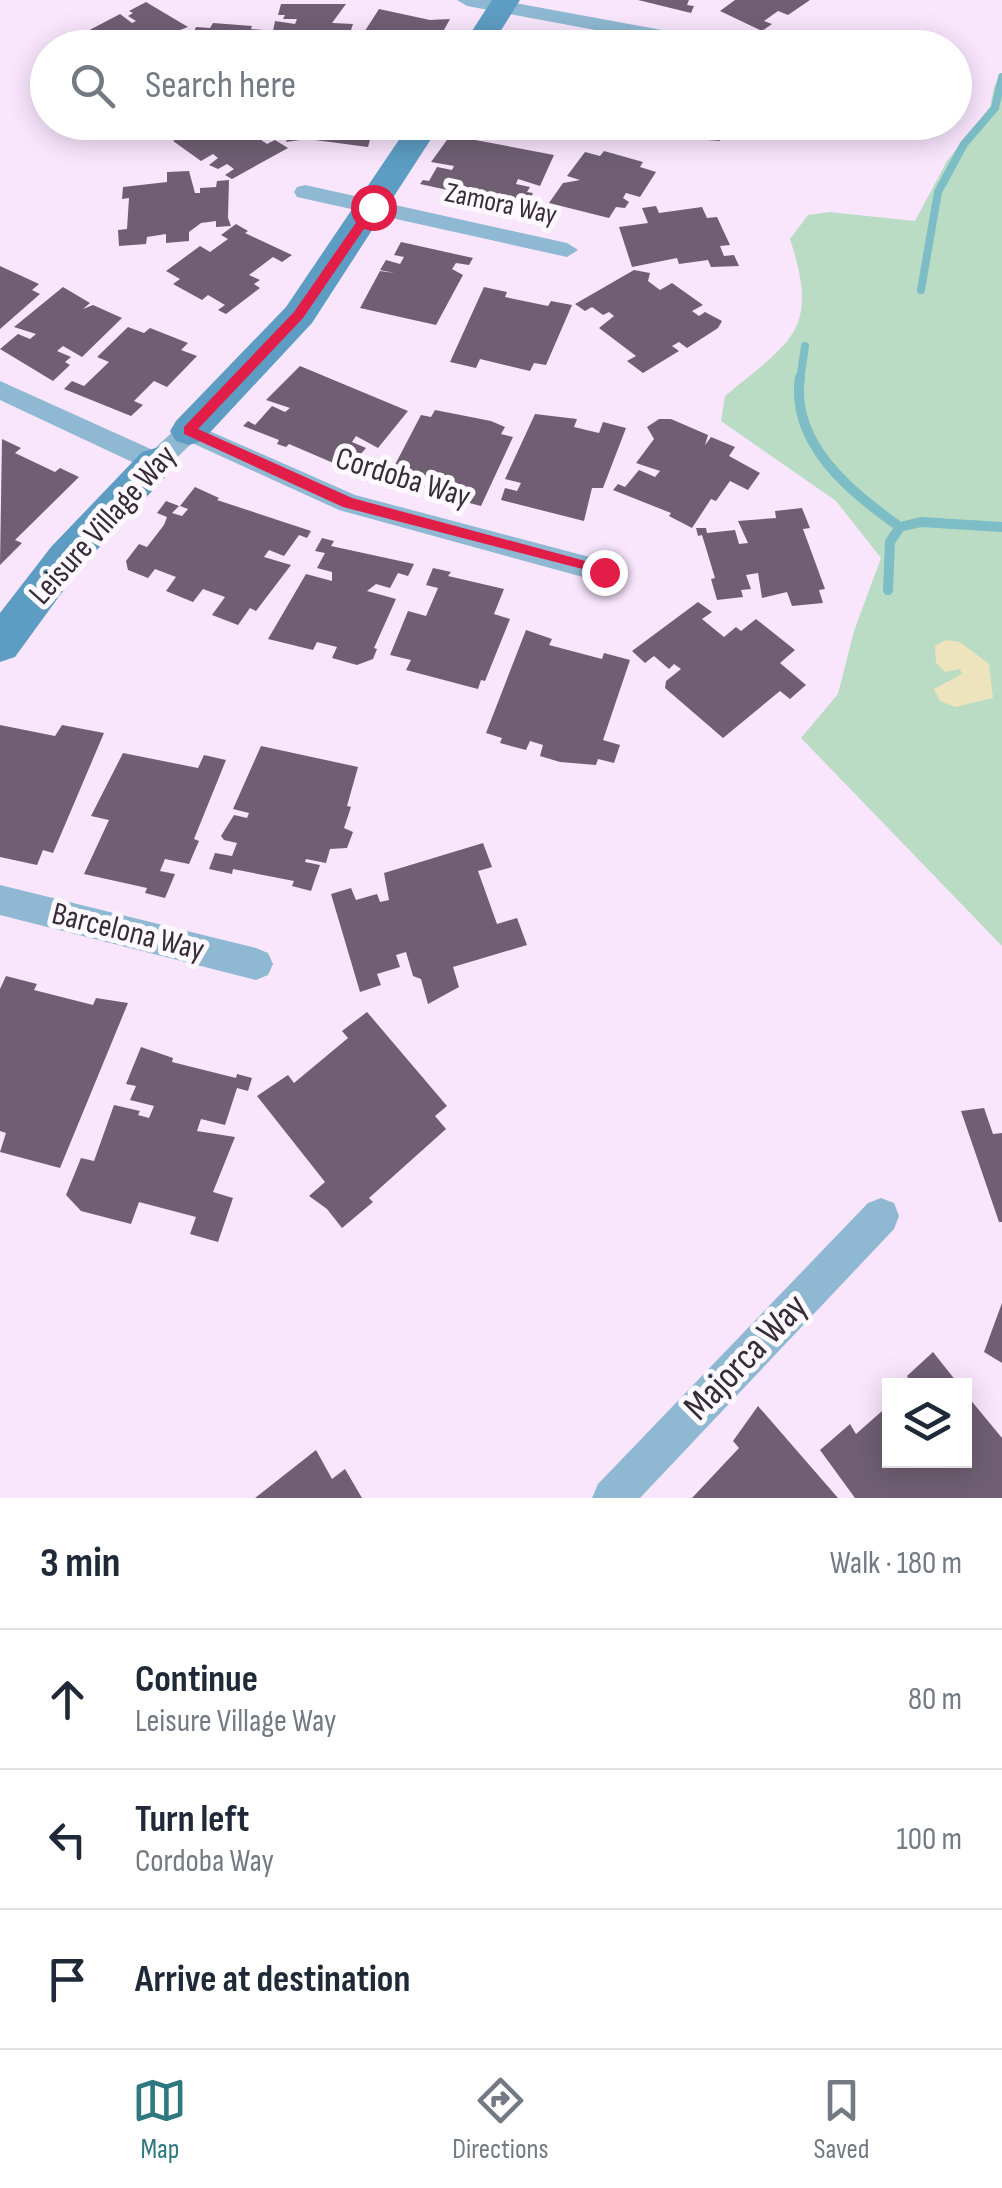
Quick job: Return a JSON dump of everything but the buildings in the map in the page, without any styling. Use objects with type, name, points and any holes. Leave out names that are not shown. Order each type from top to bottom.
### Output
[{"type":"street","points":[[467,0],[504,3],[636,30]]},
{"type":"street","points":[[487,30],[504,3]]},
{"type":"street","name":"Leisure Village Way","points":[[0,645],[65,558],[299,315],[416,140]]},
{"type":"street","name":"Zamora Way","points":[[304,192],[567,250]]},
{"type":"street","points":[[0,390],[156,462]]},
{"type":"street","name":"Cordoba Way","points":[[189,430],[348,503],[604,572]]},
{"type":"street","name":"Barcelona Way","points":[[0,900],[256,964]]},
{"type":"street","name":"Majorca Way","points":[[612,1498],[881,1216]]},
{"type":"green space","points":[[1002,73],[1002,946],[801,738],[838,694],[854,631],[881,558],[836,501],[721,421],[725,396],[768,361],[794,331],[802,294],[790,239],[808,215],[829,212],[915,221],[947,161],[964,140],[972,140],[972,130],[990,107]]},
{"type":"sand","points":[[946,640],[960,642],[989,664],[993,698],[955,707],[940,701],[934,689],[962,674],[960,669],[945,672],[936,663],[935,646]]},
{"type":"waterway","points":[[972,135],[995,108],[1002,77]]},
{"type":"waterway","points":[[921,290],[938,192],[967,140]]},
{"type":"waterway","points":[[800,380],[805,346]]},
{"type":"waterway","points":[[800,377],[799,401],[814,444],[844,482],[900,527]]},
{"type":"waterway","points":[[900,527],[921,522],[1002,527]]},
{"type":"waterway","points":[[888,590],[890,542],[900,527]]},
{"type":"route","points":[[373,207],[299,315],[189,430],[348,503],[604,572]]}]
